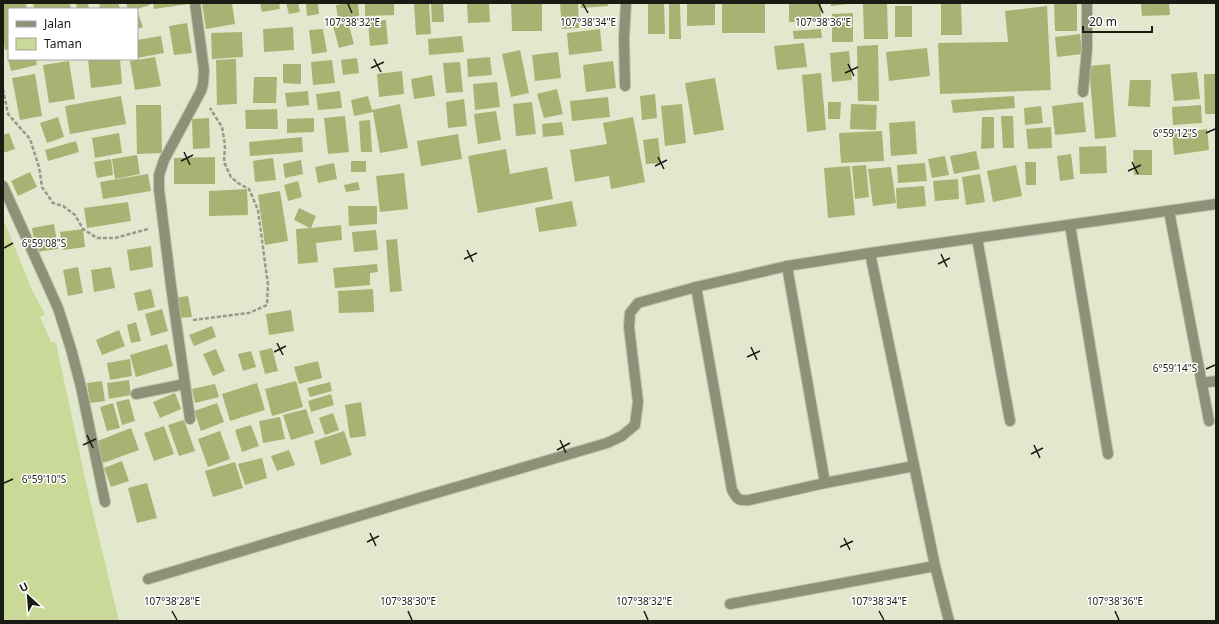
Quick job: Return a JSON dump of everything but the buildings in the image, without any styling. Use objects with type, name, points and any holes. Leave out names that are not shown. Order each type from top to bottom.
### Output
[{"type":"street","points":[[190,419],[159,189],[159,175],[164,160],[201,91],[203,84],[204,70],[195,3]]},
{"type":"street","points":[[625,86],[624,38],[626,3]]},
{"type":"street","points":[[1083,92],[1087,49],[1087,3]]},
{"type":"street","points":[[3,186],[58,308],[71,349],[105,502]]},
{"type":"street","points":[[148,579],[607,443],[622,436],[635,425],[638,402],[629,327],[630,313],[638,303],[696,287],[787,266],[1216,204]]},
{"type":"street","points":[[1169,211],[1209,422]]},
{"type":"street","points":[[1070,225],[1108,454]]},
{"type":"street","points":[[977,238],[1010,421]]},
{"type":"street","points":[[870,253],[935,566],[949,621]]},
{"type":"street","points":[[787,266],[825,483]]},
{"type":"street","points":[[696,287],[732,490],[737,498],[742,501],[749,500],[825,483],[914,466]]},
{"type":"street","points":[[1202,382],[1216,380]]},
{"type":"street","points":[[136,394],[185,384]]},
{"type":"street","points":[[730,604],[935,566]]},
{"type":"path","points":[[3,88],[8,114],[30,140],[39,167],[42,186],[53,203],[64,206],[75,214],[83,229],[97,238],[115,238],[164,225]]},
{"type":"path","points":[[177,322],[249,313],[267,305],[268,285],[258,210],[249,189],[231,177],[224,162],[225,145],[222,127],[201,91]]},
{"type":"green space","points":[[3,219],[32,290],[45,314],[40,317],[51,342],[56,343],[88,492],[119,621],[3,621]]}]
